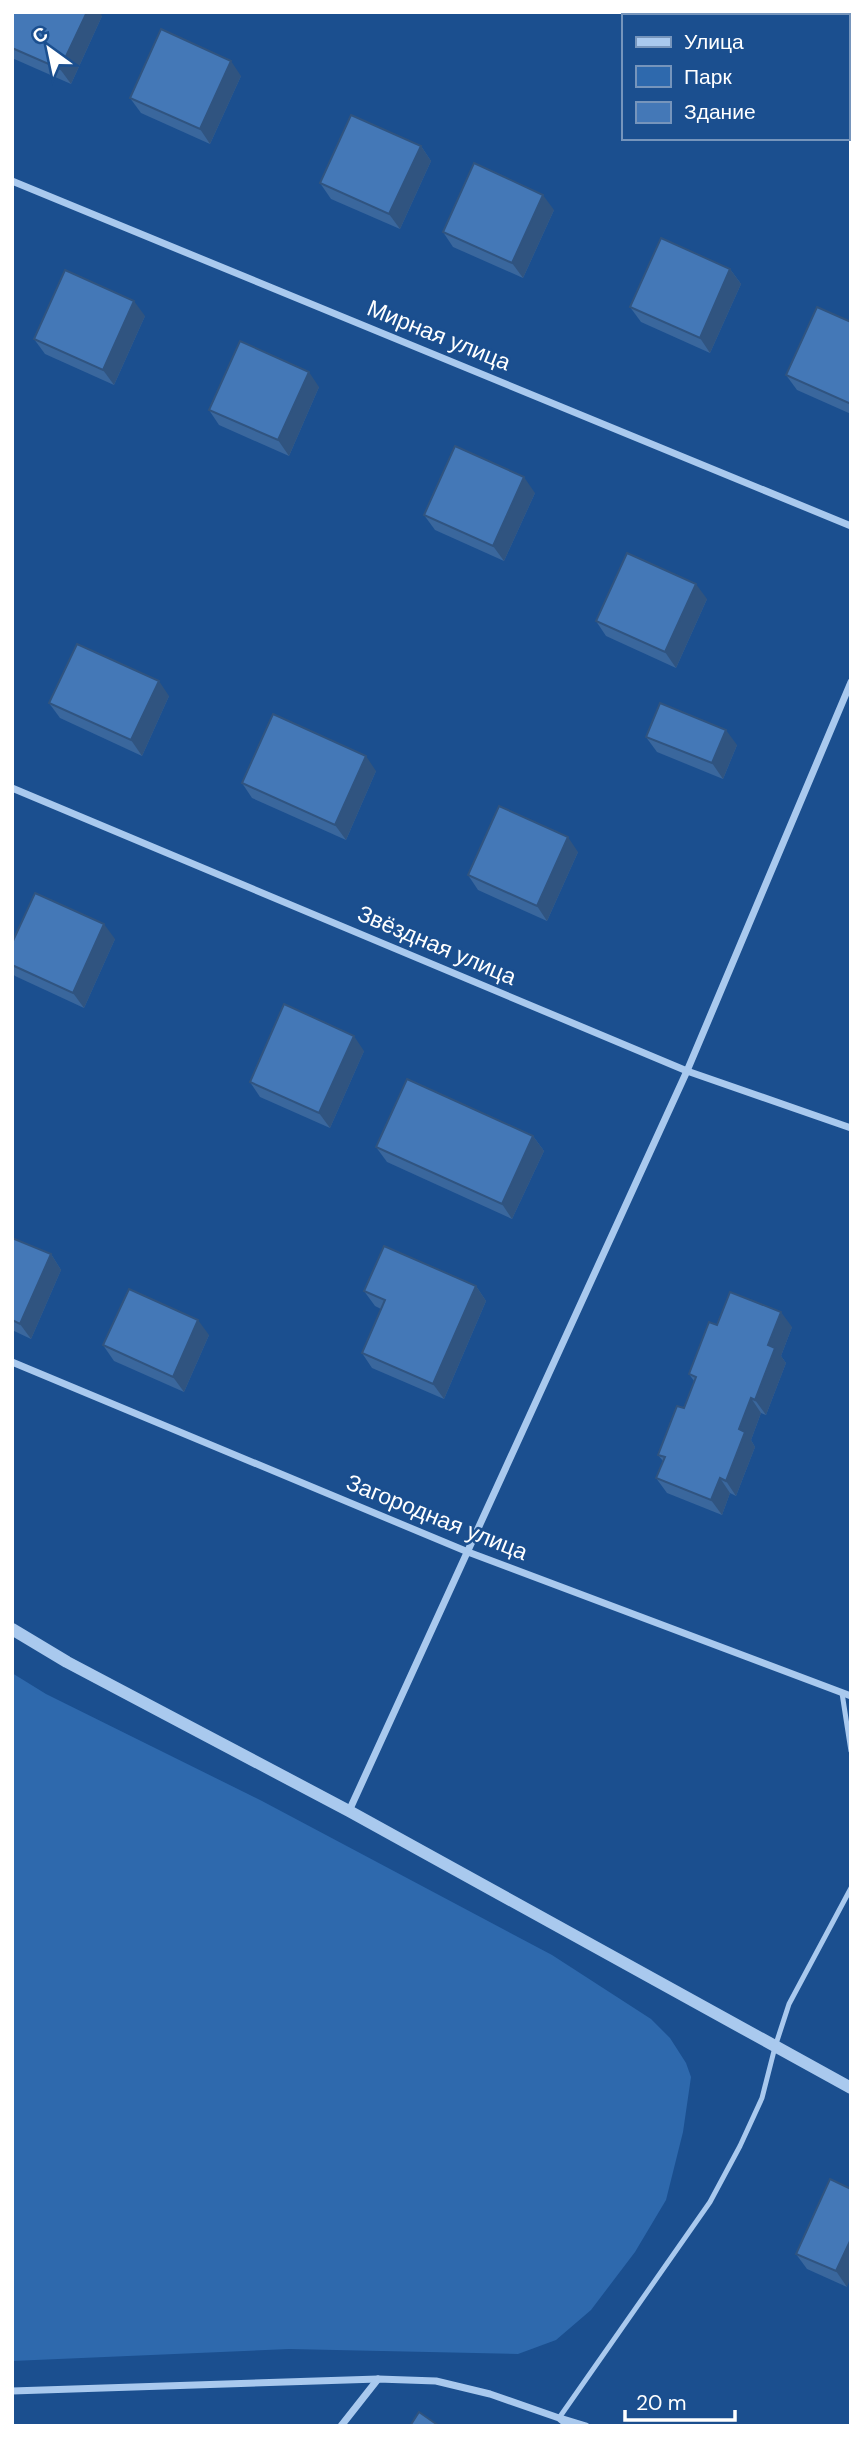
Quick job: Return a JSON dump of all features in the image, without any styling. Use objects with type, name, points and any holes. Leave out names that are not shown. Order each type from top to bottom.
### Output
[{"type":"street","name":"Мирная улица","points":[[12,181],[851,526]]},
{"type":"street","points":[[349,1811],[687,1071],[851,682]]},
{"type":"street","name":"Звёздная улица","points":[[12,788],[687,1071],[851,1128]]},
{"type":"street","name":"Загородная улица","points":[[12,1362],[468,1552],[847,1694]]},
{"type":"street","points":[[12,1629],[67,1662],[349,1811],[851,2088]]},
{"type":"street","points":[[341,2426],[378,2379]]},
{"type":"street","points":[[12,2391],[378,2379],[436,2381],[490,2393],[586,2426]]},
{"type":"street","points":[[559,2418],[569,2426]]},
{"type":"lane","points":[[847,1694],[851,1751]]},
{"type":"lane","points":[[559,2418],[710,2202],[762,2098],[789,2004],[851,1888]]},
{"type":"green space","points":[[12,1673],[46,1694],[262,1801],[552,1955],[651,2019],[670,2038],[686,2063],[691,2077],[683,2132],[666,2200],[635,2252],[591,2310],[556,2340],[518,2354],[289,2349],[12,2361]]},
{"type":"building","points":[[12,12],[87,12],[60,69],[12,48]]},
{"type":"building","points":[[718,12],[786,12],[786,14]]},
{"type":"building","points":[[161,29],[231,61],[200,129],[130,98]]},
{"type":"building","points":[[351,115],[421,146],[389,214],[320,183]]},
{"type":"building","points":[[474,163],[543,195],[512,263],[443,232]]},
{"type":"building","points":[[661,238],[730,269],[700,338],[630,307]]},
{"type":"building","points":[[65,270],[134,301],[103,370],[34,339]]},
{"type":"building","points":[[817,307],[851,322],[851,404],[786,375]]},
{"type":"building","points":[[240,341],[309,372],[278,440],[209,410]]},
{"type":"building","points":[[455,446],[524,477],[493,546],[424,515]]},
{"type":"building","points":[[627,553],[696,584],[665,652],[596,621]]},
{"type":"building","points":[[77,644],[159,681],[131,740],[49,703]]},
{"type":"building","points":[[660,703],[726,730],[712,763],[646,737]]},
{"type":"building","points":[[273,714],[366,756],[335,825],[242,783]]},
{"type":"building","points":[[499,806],[568,837],[537,906],[468,875]]},
{"type":"building","points":[[35,893],[104,924],[73,993],[12,965],[12,943]]},
{"type":"building","points":[[284,1004],[354,1036],[319,1113],[250,1082]]},
{"type":"building","points":[[407,1079],[533,1136],[502,1204],[376,1147]]},
{"type":"building","points":[[12,1238],[51,1254],[20,1324],[12,1320]]},
{"type":"building","points":[[384,1246],[476,1286],[433,1384],[362,1353],[385,1300],[364,1291]]},
{"type":"building","points":[[129,1289],[198,1320],[173,1377],[103,1345]]},
{"type":"building","points":[[730,1292],[781,1312],[768,1345],[775,1348],[755,1400],[751,1398],[739,1429],[745,1432],[726,1481],[720,1478],[711,1500],[656,1478],[665,1457],[658,1455],[677,1406],[684,1408],[696,1377],[689,1374],[709,1322],[717,1325]]},
{"type":"building","points":[[830,2179],[851,2189],[851,2239],[836,2271],[796,2254]]},
{"type":"building","points":[[419,2412],[439,2426],[410,2426]]}]
